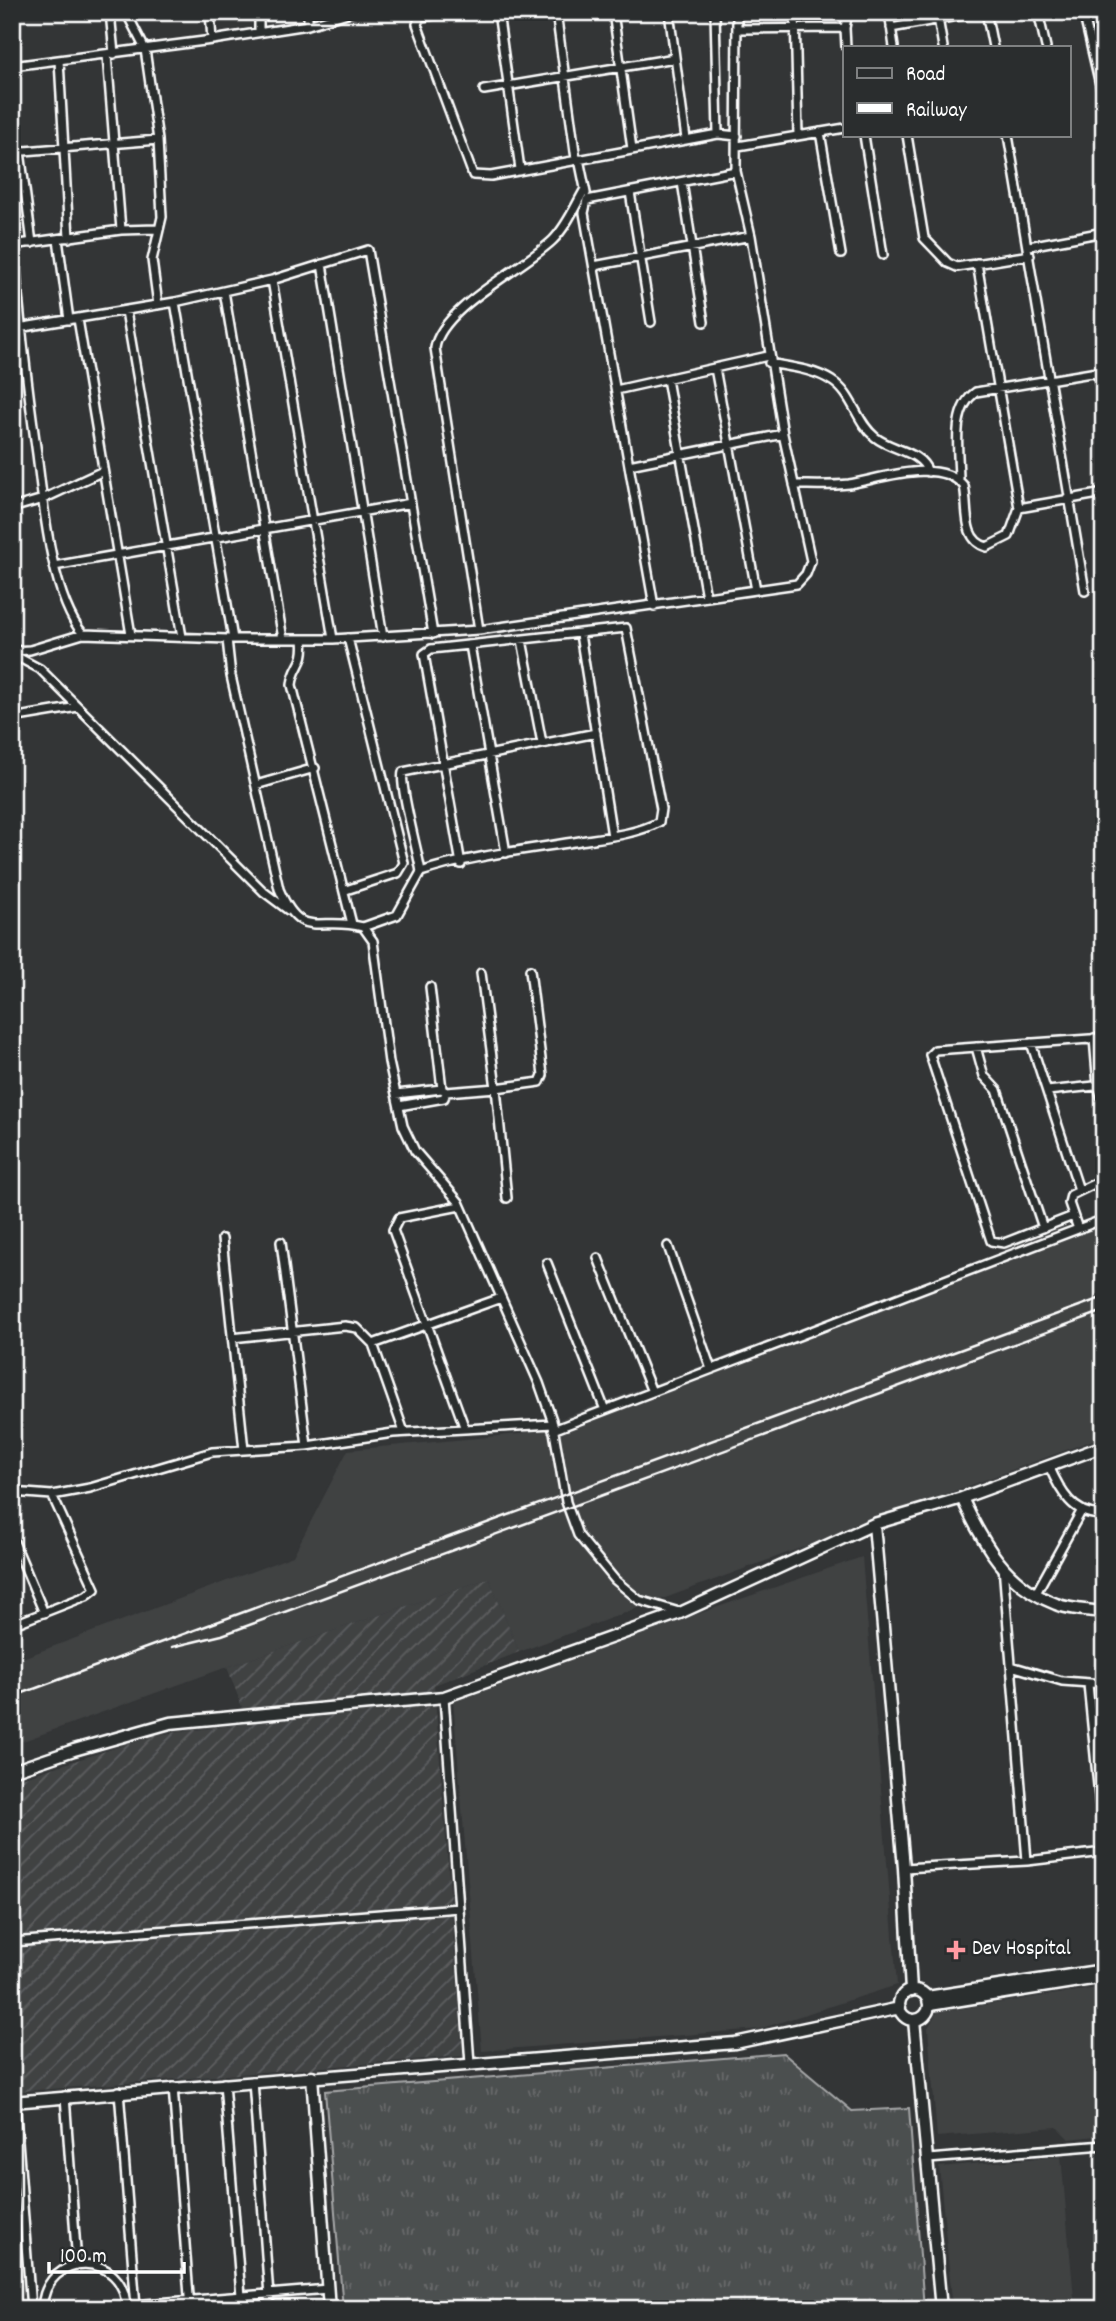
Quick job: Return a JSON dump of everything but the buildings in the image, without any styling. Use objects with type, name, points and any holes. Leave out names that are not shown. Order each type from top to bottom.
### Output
[{"type":"main road","points":[[12,1771],[170,1723],[444,1697],[680,1613],[874,1524],[962,1498],[1104,1446]]},
{"type":"main road","points":[[962,1498],[983,1544],[1016,1581],[1056,1605],[1104,1612]]},
{"type":"main road","points":[[874,1524],[904,1868],[911,1991]]},
{"type":"main road","points":[[928,2001],[1104,1970]]},
{"type":"main road","points":[[928,2001],[1104,1977]]},
{"type":"main road","points":[[911,1991],[919,1991],[928,2001],[924,2016],[914,2020],[905,2017],[900,2008],[901,1998],[911,1991]]},
{"type":"main road","points":[[14,2102],[119,2091],[735,2043],[900,2008]]},
{"type":"main road","points":[[914,2020],[941,2309]]},
{"type":"main road","points":[[312,2076],[330,2309]]},
{"type":"street","points":[[110,12],[113,145],[121,230]]},
{"type":"street","points":[[126,12],[145,49],[158,140],[162,217],[157,229],[152,260],[158,305]]},
{"type":"street","points":[[210,12],[212,40]]},
{"type":"street","points":[[258,12],[260,31]]},
{"type":"street","points":[[308,12],[308,25]]},
{"type":"street","points":[[12,66],[308,25],[351,12]]},
{"type":"street","points":[[456,12],[420,17],[417,24],[473,175],[480,176],[718,134],[737,135]]},
{"type":"street","points":[[498,12],[520,169]]},
{"type":"street","points":[[556,12],[577,159],[587,200],[584,213],[654,606]]},
{"type":"street","points":[[612,12],[632,149]]},
{"type":"street","points":[[669,12],[686,139]]},
{"type":"street","points":[[715,12],[718,134]]},
{"type":"street","points":[[12,652],[30,650],[83,634],[333,639],[433,634],[654,606],[797,584],[806,574],[811,561],[783,434],[751,236],[736,172],[737,12]]},
{"type":"street","points":[[795,12],[798,136]]},
{"type":"street","points":[[846,46],[848,12]]},
{"type":"street","points":[[889,12],[894,46]]},
{"type":"street","points":[[891,28],[938,16],[979,12]]},
{"type":"street","points":[[986,12],[993,46]]},
{"type":"street","points":[[1038,12],[1046,46]]},
{"type":"street","points":[[1083,12],[1101,66],[1104,102]]},
{"type":"street","points":[[938,16],[943,46]]},
{"type":"street","points":[[737,29],[845,28]]},
{"type":"street","points":[[484,90],[675,58]]},
{"type":"street","points":[[59,61],[69,237]]},
{"type":"street","points":[[738,146],[843,128]]},
{"type":"street","points":[[820,132],[841,254]]},
{"type":"street","points":[[864,136],[883,255]]},
{"type":"street","points":[[907,136],[926,243],[953,266],[977,263],[1104,232]]},
{"type":"street","points":[[1008,136],[1085,591]]},
{"type":"street","points":[[32,243],[16,151],[158,140]]},
{"type":"street","points":[[587,200],[736,172]]},
{"type":"street","points":[[682,182],[705,322]]},
{"type":"street","points":[[478,630],[435,348],[437,335],[467,302],[517,270],[554,239],[585,189]]},
{"type":"street","points":[[629,192],[642,256],[651,322]]},
{"type":"street","points":[[83,634],[73,623],[54,566],[16,329],[13,245],[121,230],[157,229]]},
{"type":"street","points":[[594,266],[751,236]]},
{"type":"street","points":[[58,239],[69,320]]},
{"type":"street","points":[[16,329],[175,302],[272,280],[368,250],[433,634]]},
{"type":"street","points":[[977,263],[1000,388],[1019,508],[1010,536],[987,547],[979,545],[969,531],[965,491],[959,480],[962,407],[967,398],[976,392],[1000,388],[1051,379],[1100,371],[1104,404]]},
{"type":"street","points":[[322,264],[383,637]]},
{"type":"street","points":[[272,280],[333,639]]},
{"type":"street","points":[[224,291],[283,639]]},
{"type":"street","points":[[175,302],[215,537],[230,639],[231,676],[279,889],[289,911]]},
{"type":"street","points":[[126,311],[182,637]]},
{"type":"street","points":[[78,319],[131,635]]},
{"type":"street","points":[[616,390],[715,368],[769,360],[832,380],[843,389],[874,437],[918,457],[928,472]]},
{"type":"street","points":[[715,368],[756,590]]},
{"type":"street","points":[[667,379],[678,455],[706,597]]},
{"type":"street","points":[[629,465],[783,434]]},
{"type":"street","points":[[12,508],[43,499],[103,471]]},
{"type":"street","points":[[794,485],[846,484],[928,472],[959,480]]},
{"type":"street","points":[[1019,508],[1071,501],[1104,493]]},
{"type":"street","points":[[54,566],[411,503]]},
{"type":"street","points":[[421,872],[461,864],[506,853],[612,835],[657,824],[661,819],[661,810],[629,632],[623,627],[431,649],[422,659],[461,864]]},
{"type":"street","points":[[580,634],[612,835]]},
{"type":"street","points":[[346,890],[398,873],[404,863],[348,638]]},
{"type":"street","points":[[303,639],[302,664],[293,676],[292,685],[346,890],[352,924]]},
{"type":"street","points":[[523,640],[542,743]]},
{"type":"street","points":[[470,645],[491,753],[506,853]]},
{"type":"street","points":[[12,652],[40,669],[264,892],[301,922],[363,926],[397,915],[421,872],[401,778],[408,770],[596,733]]},
{"type":"street","points":[[12,718],[78,707]]},
{"type":"street","points":[[1102,757],[1104,746]]},
{"type":"street","points":[[256,785],[315,768]]},
{"type":"street","points":[[363,926],[373,941],[403,1126],[415,1151],[460,1206],[539,1383],[553,1427],[566,1503],[578,1535],[591,1554],[639,1600],[680,1613]]},
{"type":"street","points":[[396,1094],[496,1088],[542,1080],[530,970]]},
{"type":"street","points":[[481,973],[507,1198]]},
{"type":"street","points":[[399,1106],[444,1098],[430,986]]},
{"type":"street","points":[[1094,1038],[1104,1105]]},
{"type":"street","points":[[1073,1216],[1004,1243],[997,1244],[988,1238],[930,1055],[934,1050],[1104,1038]]},
{"type":"street","points":[[1031,1043],[1079,1190]]},
{"type":"street","points":[[976,1047],[984,1076],[997,1090],[1042,1228]]},
{"type":"street","points":[[1046,1091],[1101,1086]]},
{"type":"street","points":[[1078,1229],[1069,1199],[1079,1190],[1104,1179]]},
{"type":"street","points":[[460,1206],[399,1218],[395,1223],[393,1237],[465,1429]]},
{"type":"street","points":[[12,1492],[52,1495],[169,1467],[202,1454],[307,1446],[404,1432],[553,1427],[605,1410],[1104,1219]]},
{"type":"street","points":[[222,1239],[244,1450]]},
{"type":"street","points":[[281,1242],[307,1446]]},
{"type":"street","points":[[668,1246],[711,1369]]},
{"type":"street","points":[[598,1258],[652,1392]]},
{"type":"street","points":[[547,1263],[605,1410]]},
{"type":"street","points":[[373,1345],[501,1298]]},
{"type":"street","points":[[232,1338],[350,1326],[363,1332],[373,1345],[404,1432]]},
{"type":"street","points":[[1049,1466],[1072,1506],[1096,1515],[1104,1514]]},
{"type":"street","points":[[12,1625],[86,1596],[95,1589],[52,1495]]},
{"type":"street","points":[[1036,1593],[1082,1510]]},
{"type":"street","points":[[12,1537],[44,1612]]},
{"type":"street","points":[[1003,1566],[1027,1861]]},
{"type":"street","points":[[1011,1666],[1062,1681],[1104,1684]]},
{"type":"street","points":[[904,1868],[1027,1861],[1104,1850],[1088,1684]]},
{"type":"street","points":[[444,1697],[470,2064]]},
{"type":"street","points":[[12,1942],[458,1908]]},
{"type":"street","points":[[253,2081],[270,2309]]},
{"type":"street","points":[[224,2083],[242,2309]]},
{"type":"street","points":[[173,2087],[190,2304]]},
{"type":"street","points":[[119,2091],[136,2307]]},
{"type":"street","points":[[65,2096],[78,2264]]},
{"type":"street","points":[[14,2102],[31,2309]]},
{"type":"street","points":[[928,2160],[1104,2145]]},
{"type":"street","points":[[42,2309],[48,2283],[61,2270],[78,2264],[91,2264],[107,2270],[117,2279],[126,2307]]},
{"type":"street","points":[[83,2309],[190,2304],[241,2296],[328,2289]]},
{"type":"shaded area","points":[[1104,1214],[1104,1436],[519,1652],[489,1578],[227,1667],[12,1745],[12,1662],[293,1556],[348,1450],[520,1434]]},
{"type":"shaded area","points":[[862,1557],[897,1985],[759,2029],[482,2051],[453,1699]]},
{"type":"shaded area","points":[[489,1578],[519,1652],[434,1685],[463,2056],[12,2092],[12,1781],[155,1735],[248,1723],[227,1667]]},
{"type":"shaded area","points":[[1104,1987],[1104,2135],[1069,2139],[1057,2127],[937,2137],[928,2028],[937,2012]]},
{"type":"shaded area","points":[[1061,2156],[1075,2309],[953,2309],[939,2167]]},
{"type":"green space","points":[[783,2053],[852,2111],[909,2108],[924,2309],[343,2309],[325,2091]]},
{"type":"railway","points":[[12,1697],[1104,1297]]},
{"type":"railway","points":[[172,1647],[222,1635],[1104,1311]]},
{"type":"place","name":"Dev Hospital","points":[[956,1950]]}]
